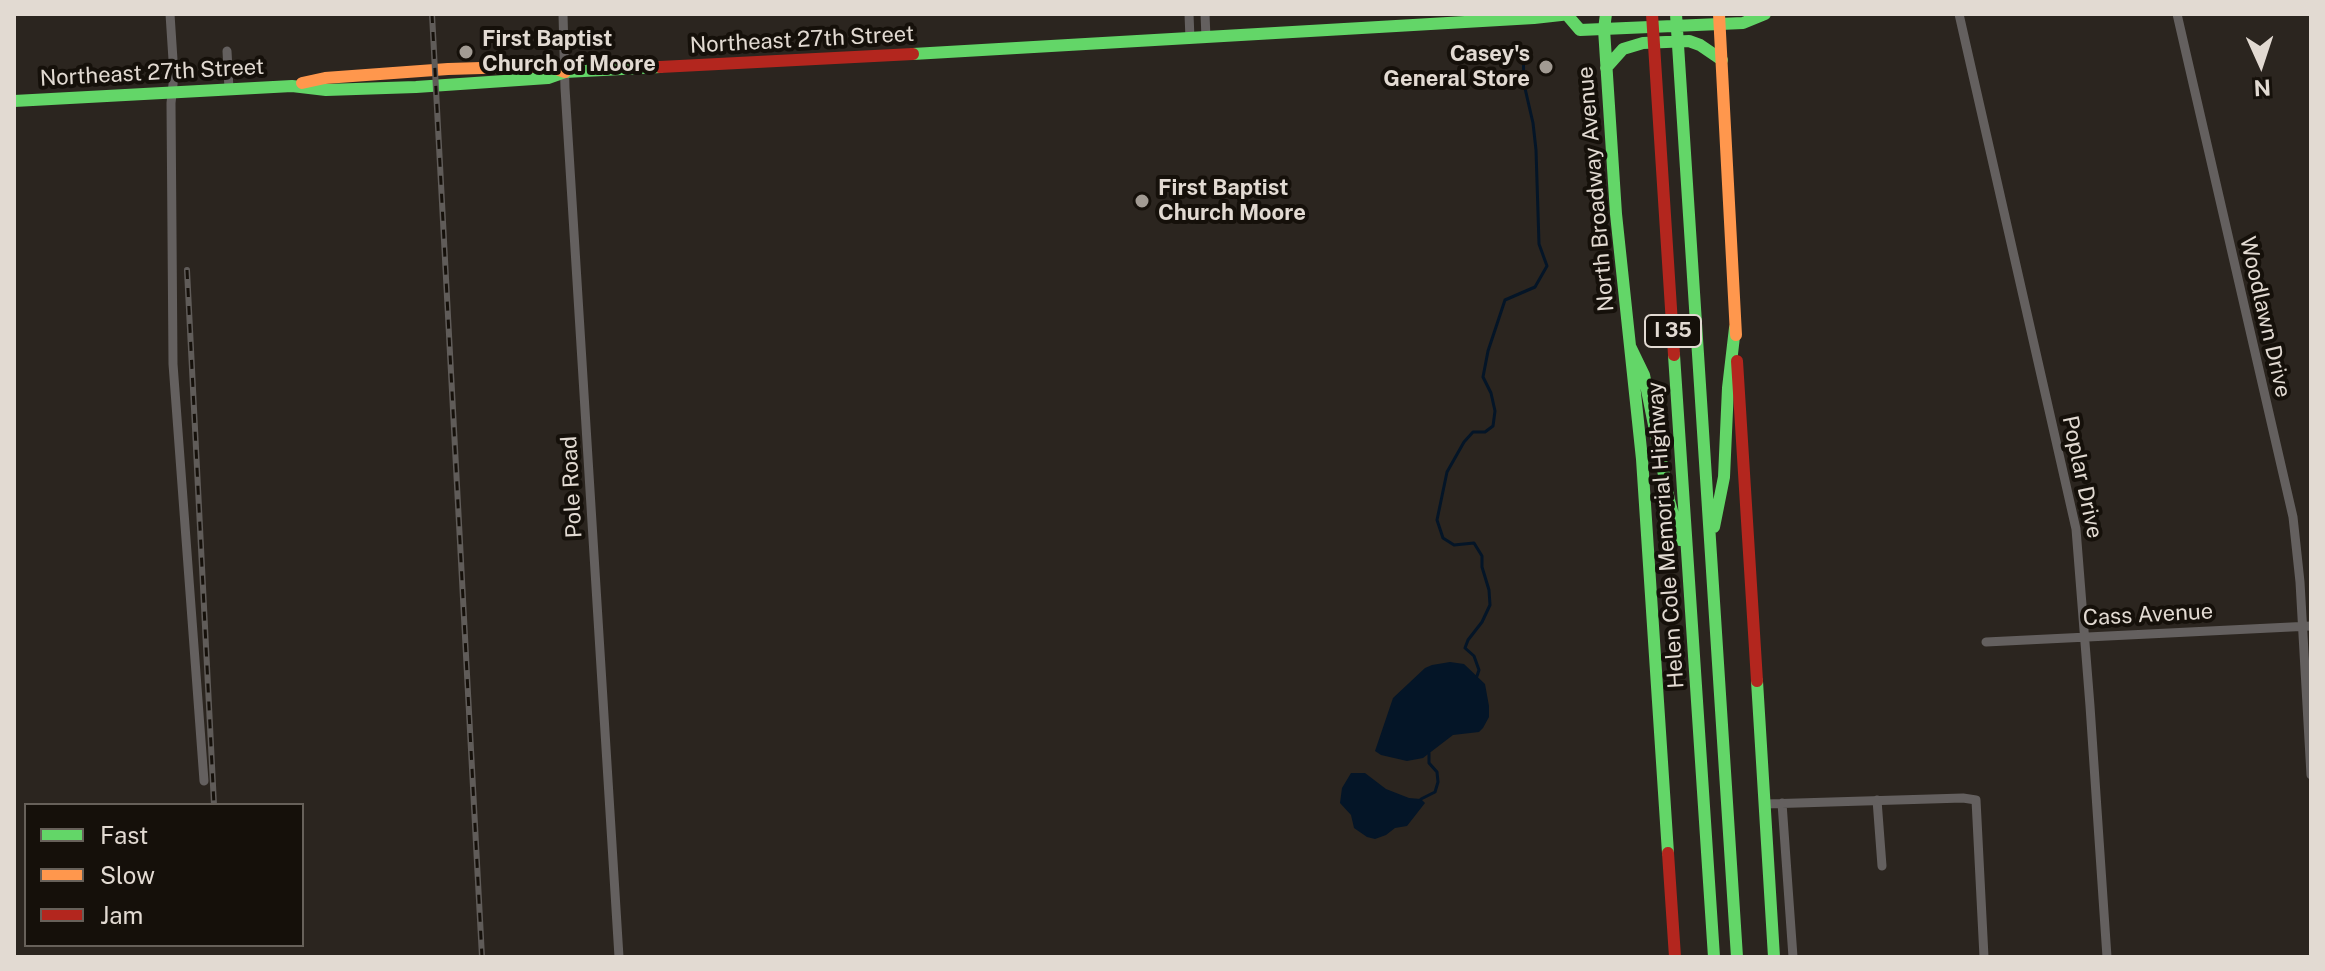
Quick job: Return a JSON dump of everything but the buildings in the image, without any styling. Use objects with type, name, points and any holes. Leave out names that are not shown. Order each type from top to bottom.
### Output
[{"type":"main road","name":"North Broadway Avenue","points":[[1606,14],[1606,68],[1619,251],[1642,459],[1675,957]]},
{"type":"main road","name":"Helen Cole Memorial Highway","points":[[1652,14],[1714,957]]},
{"type":"main road","name":"Helen Cole Memorial Highway","points":[[1676,14],[1737,957]]},
{"type":"main road","points":[[1604,29],[1719,19],[1743,23],[1765,14]]},
{"type":"main road","name":"Northeast 27th Street","points":[[14,101],[292,86],[325,78],[448,69],[548,66],[565,72],[1190,39],[1569,15],[1580,30],[1604,29]]},
{"type":"main road","points":[[1719,19],[1740,429],[1774,957]]},
{"type":"main road","points":[[1606,68],[1623,49],[1643,43],[1695,42],[1722,60]]},
{"type":"main road","points":[[1710,548],[1724,477],[1728,388],[1735,328]]},
{"type":"main road","points":[[1630,346],[1644,375],[1669,500],[1689,577]]},
{"type":"street","points":[[170,14],[174,75],[173,364],[204,781]]},
{"type":"street","name":"Pole Road","points":[[563,14],[619,957]]},
{"type":"street","points":[[1189,14],[1190,39]]},
{"type":"street","points":[[1205,14],[1206,38]]},
{"type":"street","name":"Poplar Drive","points":[[1959,14],[2070,500],[2078,547],[2107,957]]},
{"type":"street","name":"Woodlawn Drive","points":[[2177,14],[2290,501],[2306,626],[2311,775]]},
{"type":"street","points":[[227,51],[229,89]]},
{"type":"street","name":"Cass Avenue","points":[[1986,642],[2306,626]]},
{"type":"street","points":[[1877,800],[1882,866]]},
{"type":"street","points":[[1765,804],[1976,800],[1984,957]]},
{"type":"street","points":[[1782,803],[1793,957]]},
{"type":"water","points":[[1450,662],[1464,664],[1485,684],[1489,717],[1483,728],[1479,732],[1453,735],[1423,758],[1407,761],[1375,751],[1393,698],[1425,668]]},
{"type":"water","points":[[1351,773],[1365,773],[1386,789],[1421,799],[1425,803],[1407,826],[1395,828],[1375,839],[1367,837],[1354,828],[1351,815],[1340,803],[1342,788]]},
{"type":"waterway","points":[[1477,676],[1479,670],[1474,656],[1465,648],[1490,605],[1482,556],[1474,543],[1454,545],[1443,538],[1437,520],[1447,472],[1464,442],[1473,432],[1485,432],[1493,426],[1495,411],[1483,377],[1505,300],[1535,287],[1547,266],[1539,244],[1536,150],[1524,84],[1523,48]]},
{"type":"waterway","points":[[1421,799],[1435,792],[1438,782],[1437,772],[1429,763],[1429,753]]},
{"type":"railway","points":[[432,14],[482,957]]},
{"type":"railway","points":[[187,270],[214,803]]},
{"type":"traffic: fast","points":[[913,54],[1570,14]]},
{"type":"traffic: fast","points":[[1606,14],[1604,29],[1616,214],[1642,459],[1668,853]]},
{"type":"traffic: fast","points":[[1676,14],[1737,957]]},
{"type":"traffic: fast","points":[[1568,16],[1580,30],[1743,23],[1765,14]]},
{"type":"traffic: fast","points":[[1606,68],[1623,49],[1643,43],[1689,41],[1722,60]]},
{"type":"traffic: fast","points":[[14,101],[292,86],[326,90],[416,87],[548,78],[565,72],[660,67]]},
{"type":"traffic: fast","points":[[1714,527],[1724,477],[1728,388],[1735,328]]},
{"type":"traffic: fast","points":[[1630,346],[1644,375],[1680,540]]},
{"type":"traffic: fast","points":[[1674,355],[1714,957]]},
{"type":"traffic: fast","points":[[1757,681],[1774,957]]},
{"type":"traffic: slow","points":[[1719,14],[1736,335]]},
{"type":"traffic: slow","points":[[302,83],[325,78],[448,69],[548,66],[565,72]]},
{"type":"traffic: jam","points":[[1652,14],[1674,355]]},
{"type":"traffic: jam","points":[[660,67],[913,54]]},
{"type":"traffic: jam","points":[[1737,361],[1757,681]]},
{"type":"traffic: jam","points":[[1668,853],[1675,957]]},
{"type":"place","name":"First Baptist Church of Moore","points":[[466,52]]},
{"type":"place","name":"Casey's General Store","points":[[1546,67]]},
{"type":"place","name":"First Baptist Church Moore","points":[[1142,201]]}]
